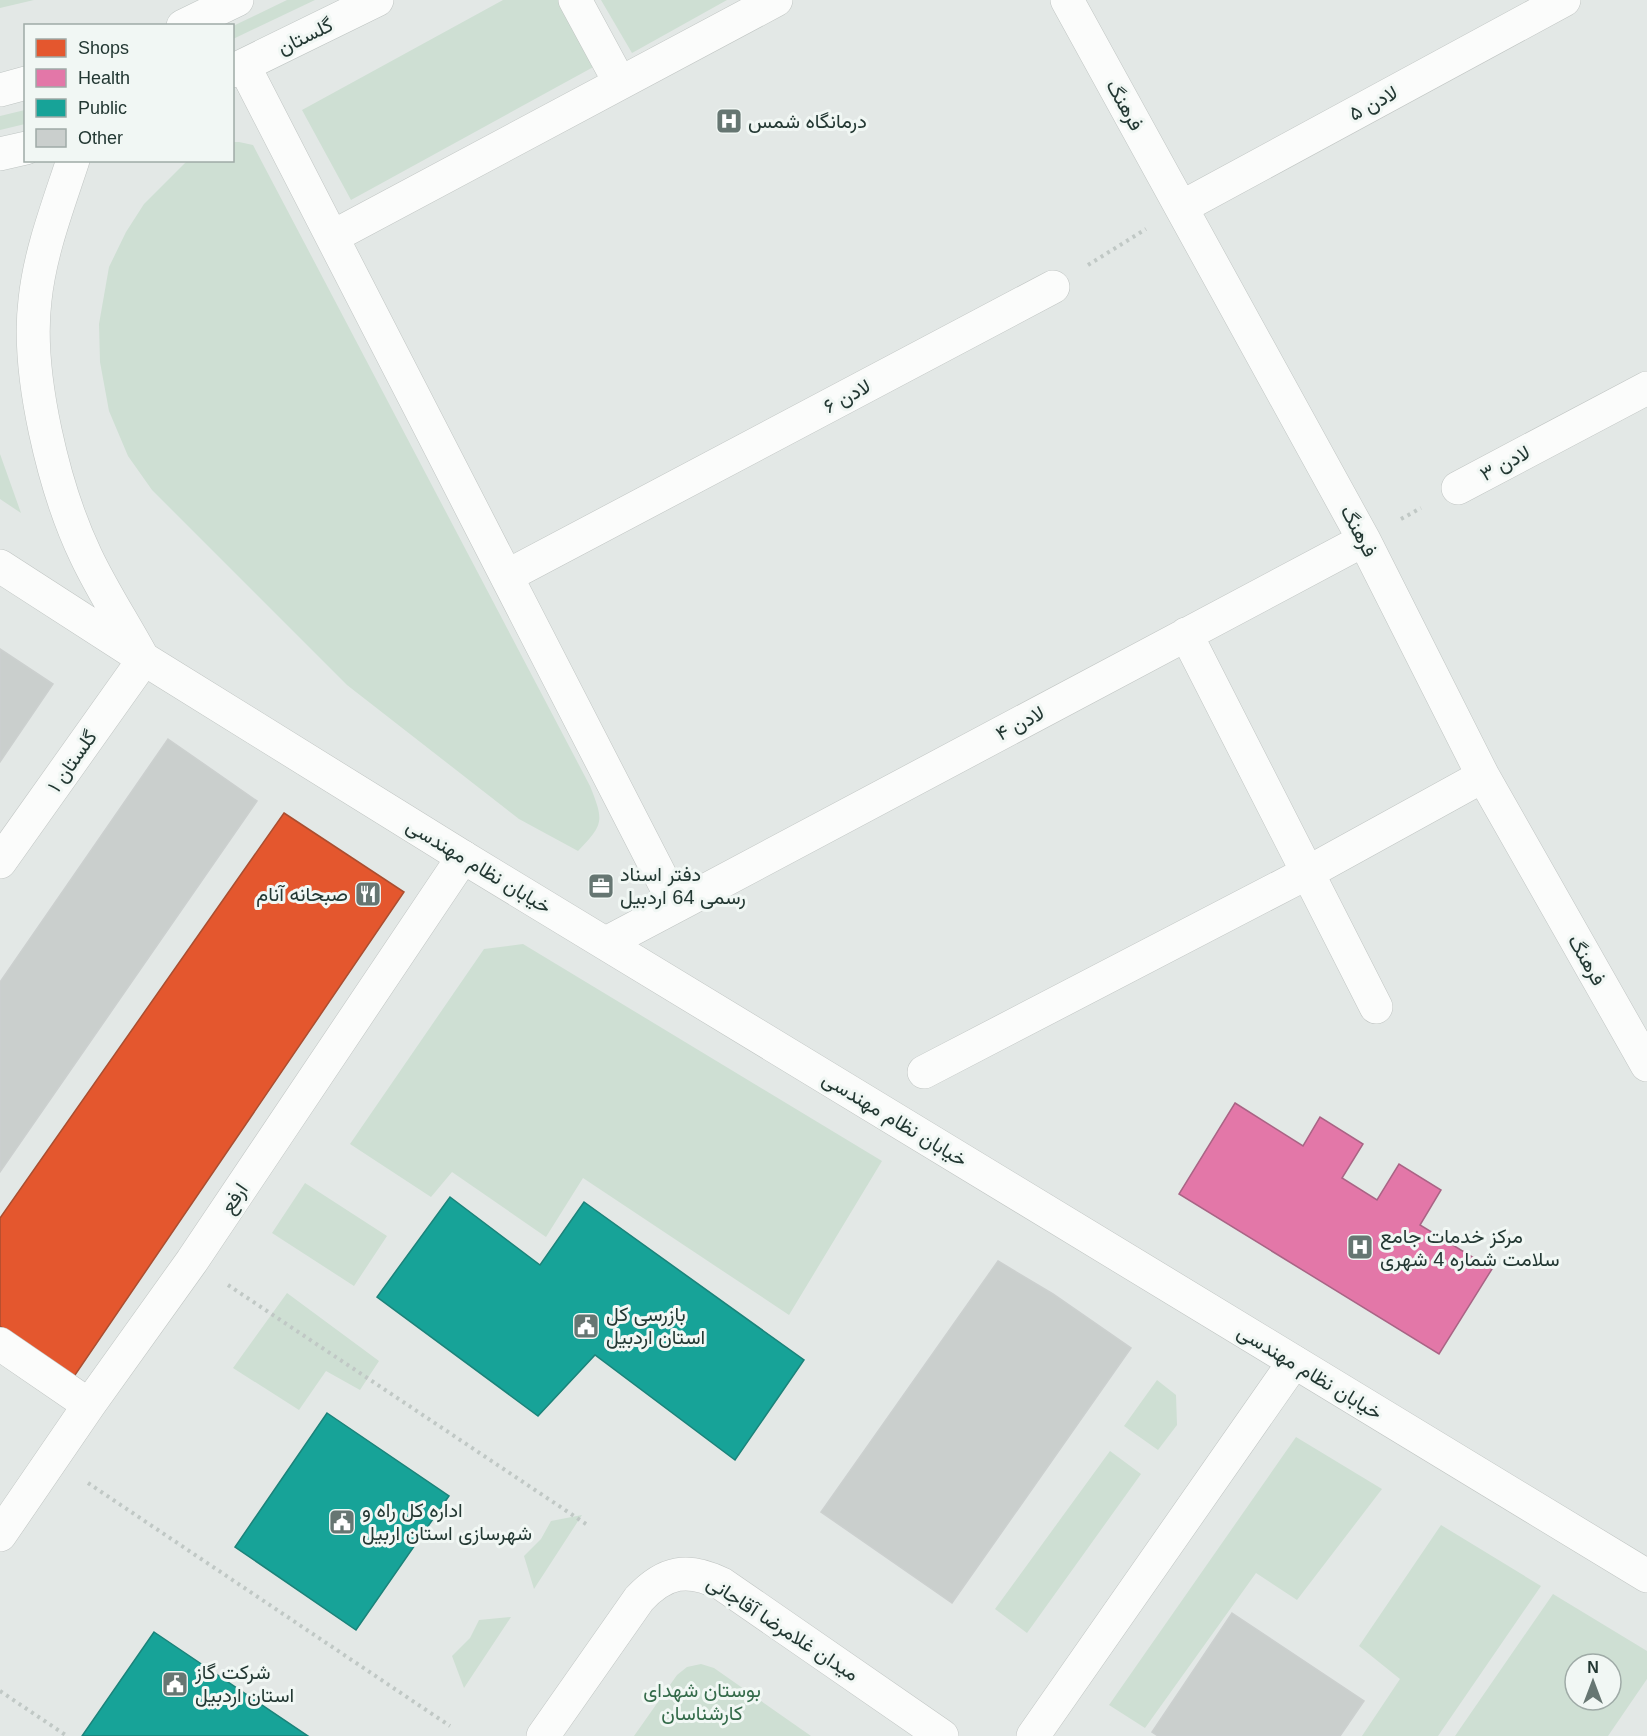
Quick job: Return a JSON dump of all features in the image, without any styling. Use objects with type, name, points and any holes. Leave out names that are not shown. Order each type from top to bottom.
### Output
[{"type":"street","points":[[187,24],[237,0]]},
{"type":"street","name":"گلستان","points":[[238,68],[377,0]]},
{"type":"street","points":[[575,0],[620,83]]},
{"type":"street","points":[[332,237],[776,0]]},
{"type":"street","name":"فرهنگ","points":[[1066,0],[1364,540],[1483,776],[1647,1065]]},
{"type":"street","name":"لادن ۵","points":[[1182,207],[1563,0]]},
{"type":"street","points":[[238,68],[332,237],[676,906]]},
{"type":"street","points":[[0,90],[24,84]]},
{"type":"street","points":[[0,154],[24,148]]},
{"type":"street","name":"خیابان نظام مهندسی","points":[[72,162],[42,256],[35,301],[33,341],[42,414],[60,488],[86,555],[144,659]]},
{"type":"street","name":"لادن ۶","points":[[507,576],[1053,286]]},
{"type":"street","name":"لادن ۳","points":[[1458,488],[1647,388]]},
{"type":"street","name":"لادن ۴","points":[[606,943],[1364,540]]},
{"type":"street","name":"خیابان نظام مهندسی","points":[[0,566],[144,659],[463,857],[1647,1576]]},
{"type":"street","points":[[1186,634],[1376,1007]]},
{"type":"street","name":"گلستان ۱","points":[[0,862],[144,659]]},
{"type":"street","points":[[924,1072],[1307,873],[1483,776]]},
{"type":"street","name":"ارفع","points":[[0,1535],[192,1261],[463,857]]},
{"type":"street","points":[[0,1344],[89,1405]]},
{"type":"street","points":[[1033,1736],[1294,1362]]},
{"type":"street","name":"میدان غلامرضا آقاجانی","points":[[543,1736],[639,1599],[652,1585],[668,1576],[687,1573],[705,1575],[722,1584],[942,1736]]},
{"type":"path","points":[[1053,286],[1182,207]]},
{"type":"path","name":"لادن ۳","points":[[1364,540],[1458,488]]},
{"type":"path","points":[[192,1261],[589,1526]]},
{"type":"path","points":[[52,1459],[450,1726]]},
{"type":"path","points":[[0,1691],[67,1736]]},
{"type":"green space","points":[[0,0],[34,0],[0,8]]},
{"type":"green space","points":[[287,0],[315,0],[234,39],[234,26]]},
{"type":"green space","points":[[503,0],[561,0],[597,65],[351,200],[302,110]]},
{"type":"green space","points":[[601,0],[727,0],[632,53]]},
{"type":"green space","points":[[24,110],[24,124],[0,130],[0,116]]},
{"type":"green space","points":[[234,142],[253,145],[590,786],[598,807],[599,822],[593,834],[578,851],[519,819],[347,685],[152,490],[128,456],[109,411],[100,362],[99,324],[109,267],[126,232],[144,204],[186,162],[234,162]]},
{"type":"green space","points":[[0,454],[21,513],[0,499]]},
{"type":"green space","points":[[523,944],[882,1161],[789,1315],[583,1178],[546,1237],[452,1172],[431,1197],[350,1144],[484,949]]},
{"type":"green space","points":[[305,1183],[387,1236],[354,1286],[272,1233]]},
{"type":"green space","points":[[287,1293],[379,1361],[360,1390],[326,1371],[299,1410],[233,1368]]},
{"type":"green space","points":[[1157,1380],[1176,1395],[1177,1425],[1158,1450],[1124,1426]]},
{"type":"green space","points":[[1296,1437],[1382,1489],[1297,1600],[1256,1573],[1145,1728],[1109,1705]]},
{"type":"green space","points":[[1110,1451],[1141,1474],[1027,1633],[995,1609]]},
{"type":"green space","points":[[582,1515],[534,1589],[524,1556],[541,1539],[551,1521]]},
{"type":"green space","points":[[1441,1525],[1541,1586],[1438,1736],[1362,1736],[1400,1679],[1359,1646]]},
{"type":"green space","points":[[1553,1594],[1647,1651],[1647,1679],[1608,1736],[1455,1736]]},
{"type":"green space","points":[[511,1617],[464,1688],[452,1656],[470,1638],[479,1620]]},
{"type":"green space","name":"بوستان شهدای کارشناسان","points":[[701,1664],[714,1668],[811,1736],[634,1736],[677,1675],[687,1667]]},
{"type":"building: Shops","points":[[284,813],[404,892],[73,1378],[0,1326],[0,1218]]},
{"type":"building: Health","name":"مرکز خدمات جامع سلامت شماره 4 شهری","points":[[1235,1103],[1303,1146],[1320,1117],[1363,1144],[1342,1178],[1377,1200],[1399,1164],[1441,1190],[1420,1225],[1492,1269],[1439,1354],[1179,1194]]},
{"type":"building: Public","name":"بازرسی کل استان اردبیل","points":[[450,1197],[540,1265],[584,1202],[804,1360],[735,1460],[595,1355],[538,1416],[377,1297]]},
{"type":"building: Public","name":"اداره کل راه و شهرسازی استان اربیل","points":[[327,1413],[449,1496],[356,1630],[235,1547]]},
{"type":"building: Public","name":"شرکت گاز استان اردبیل","points":[[154,1632],[308,1736],[82,1736]]},
{"type":"building: Other","points":[[0,649],[53,684],[0,762]]},
{"type":"building: Other","points":[[168,739],[257,801],[0,1172],[0,982]]},
{"type":"building: Other","points":[[998,1261],[1053,1294],[1131,1348],[952,1603],[821,1512]]},
{"type":"building: Other","points":[[1232,1613],[1364,1701],[1340,1736],[1158,1736],[1152,1732]]},
{"type":"place","name":"درمانگاه شمس","points":[[729,121]]},
{"type":"place","name":"دفتر اسناد رسمی 64 اردبیل","points":[[601,886]]},
{"type":"place","name":"صبحانه آنام","points":[[368,894]]},
{"type":"place","name":"مرکز خدمات جامع سلامت شماره 4 شهری","points":[[1360,1247]]},
{"type":"place","name":"بازرسی کل استان اردبیل","points":[[586,1326]]},
{"type":"place","name":"اداره کل راه و شهرسازی استان اربیل","points":[[342,1522]]},
{"type":"place","name":"شرکت گاز استان اردبیل","points":[[175,1684]]}]
